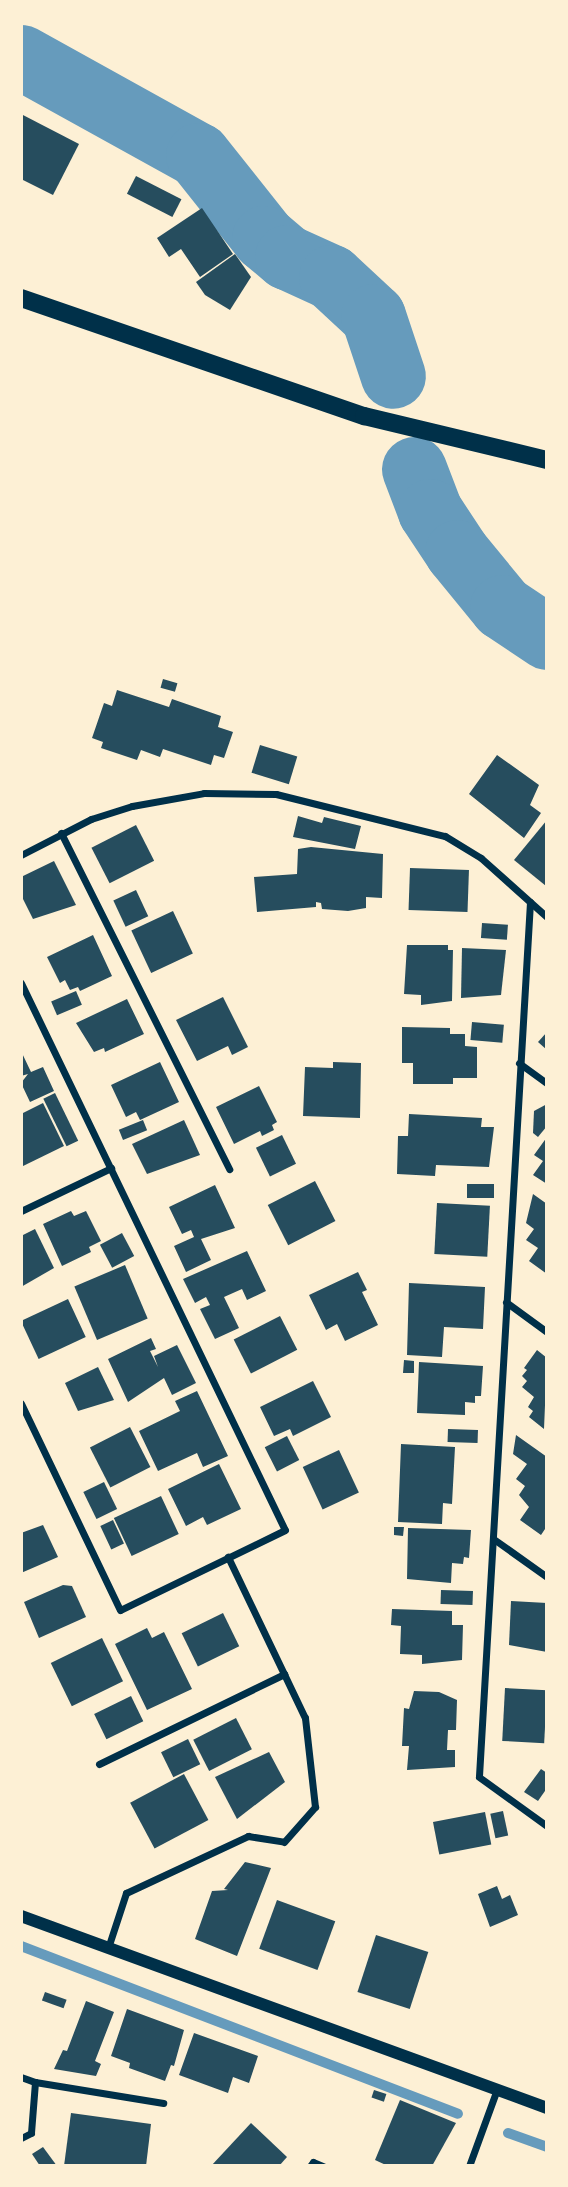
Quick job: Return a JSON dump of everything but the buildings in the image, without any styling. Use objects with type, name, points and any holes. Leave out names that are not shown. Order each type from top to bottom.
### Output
[{"type":"main road","points":[[21,298],[364,416],[547,460]]},
{"type":"street","points":[[21,855],[61,833],[122,809],[170,797],[276,794],[445,836],[481,859],[547,917]]},
{"type":"street","points":[[61,833],[229,1169]]},
{"type":"street","points":[[530,902],[519,1063],[495,1540],[479,1777],[547,1826]]},
{"type":"street","points":[[21,983],[285,1530],[121,1610],[21,1403]]},
{"type":"street","points":[[519,1063],[547,1083]]},
{"type":"street","points":[[21,1211],[111,1168]]},
{"type":"street","points":[[506,1302],[547,1332]]},
{"type":"street","points":[[495,1540],[547,1577]]},
{"type":"street","points":[[108,1948],[126,1893],[248,1836],[284,1842],[315,1807],[304,1718],[228,1558]]},
{"type":"street","points":[[99,1764],[284,1674]]},
{"type":"street","points":[[21,1916],[547,2108]]},
{"type":"street","points":[[21,2077],[35,2082],[163,2103]]},
{"type":"street","points":[[21,2138],[32,2133],[35,2082]]},
{"type":"street","points":[[468,2166],[497,2089]]},
{"type":"street","points":[[310,2166],[313,2162],[323,2166]]},
{"type":"waterway","points":[[21,57],[198,155],[264,238],[287,257],[331,277],[373,316],[393,376]]},
{"type":"waterway","points":[[414,469],[430,511],[457,552],[502,607],[547,637]]},
{"type":"waterway","points":[[21,1946],[458,2114]]},
{"type":"waterway","points":[[508,2133],[547,2147]]}]
